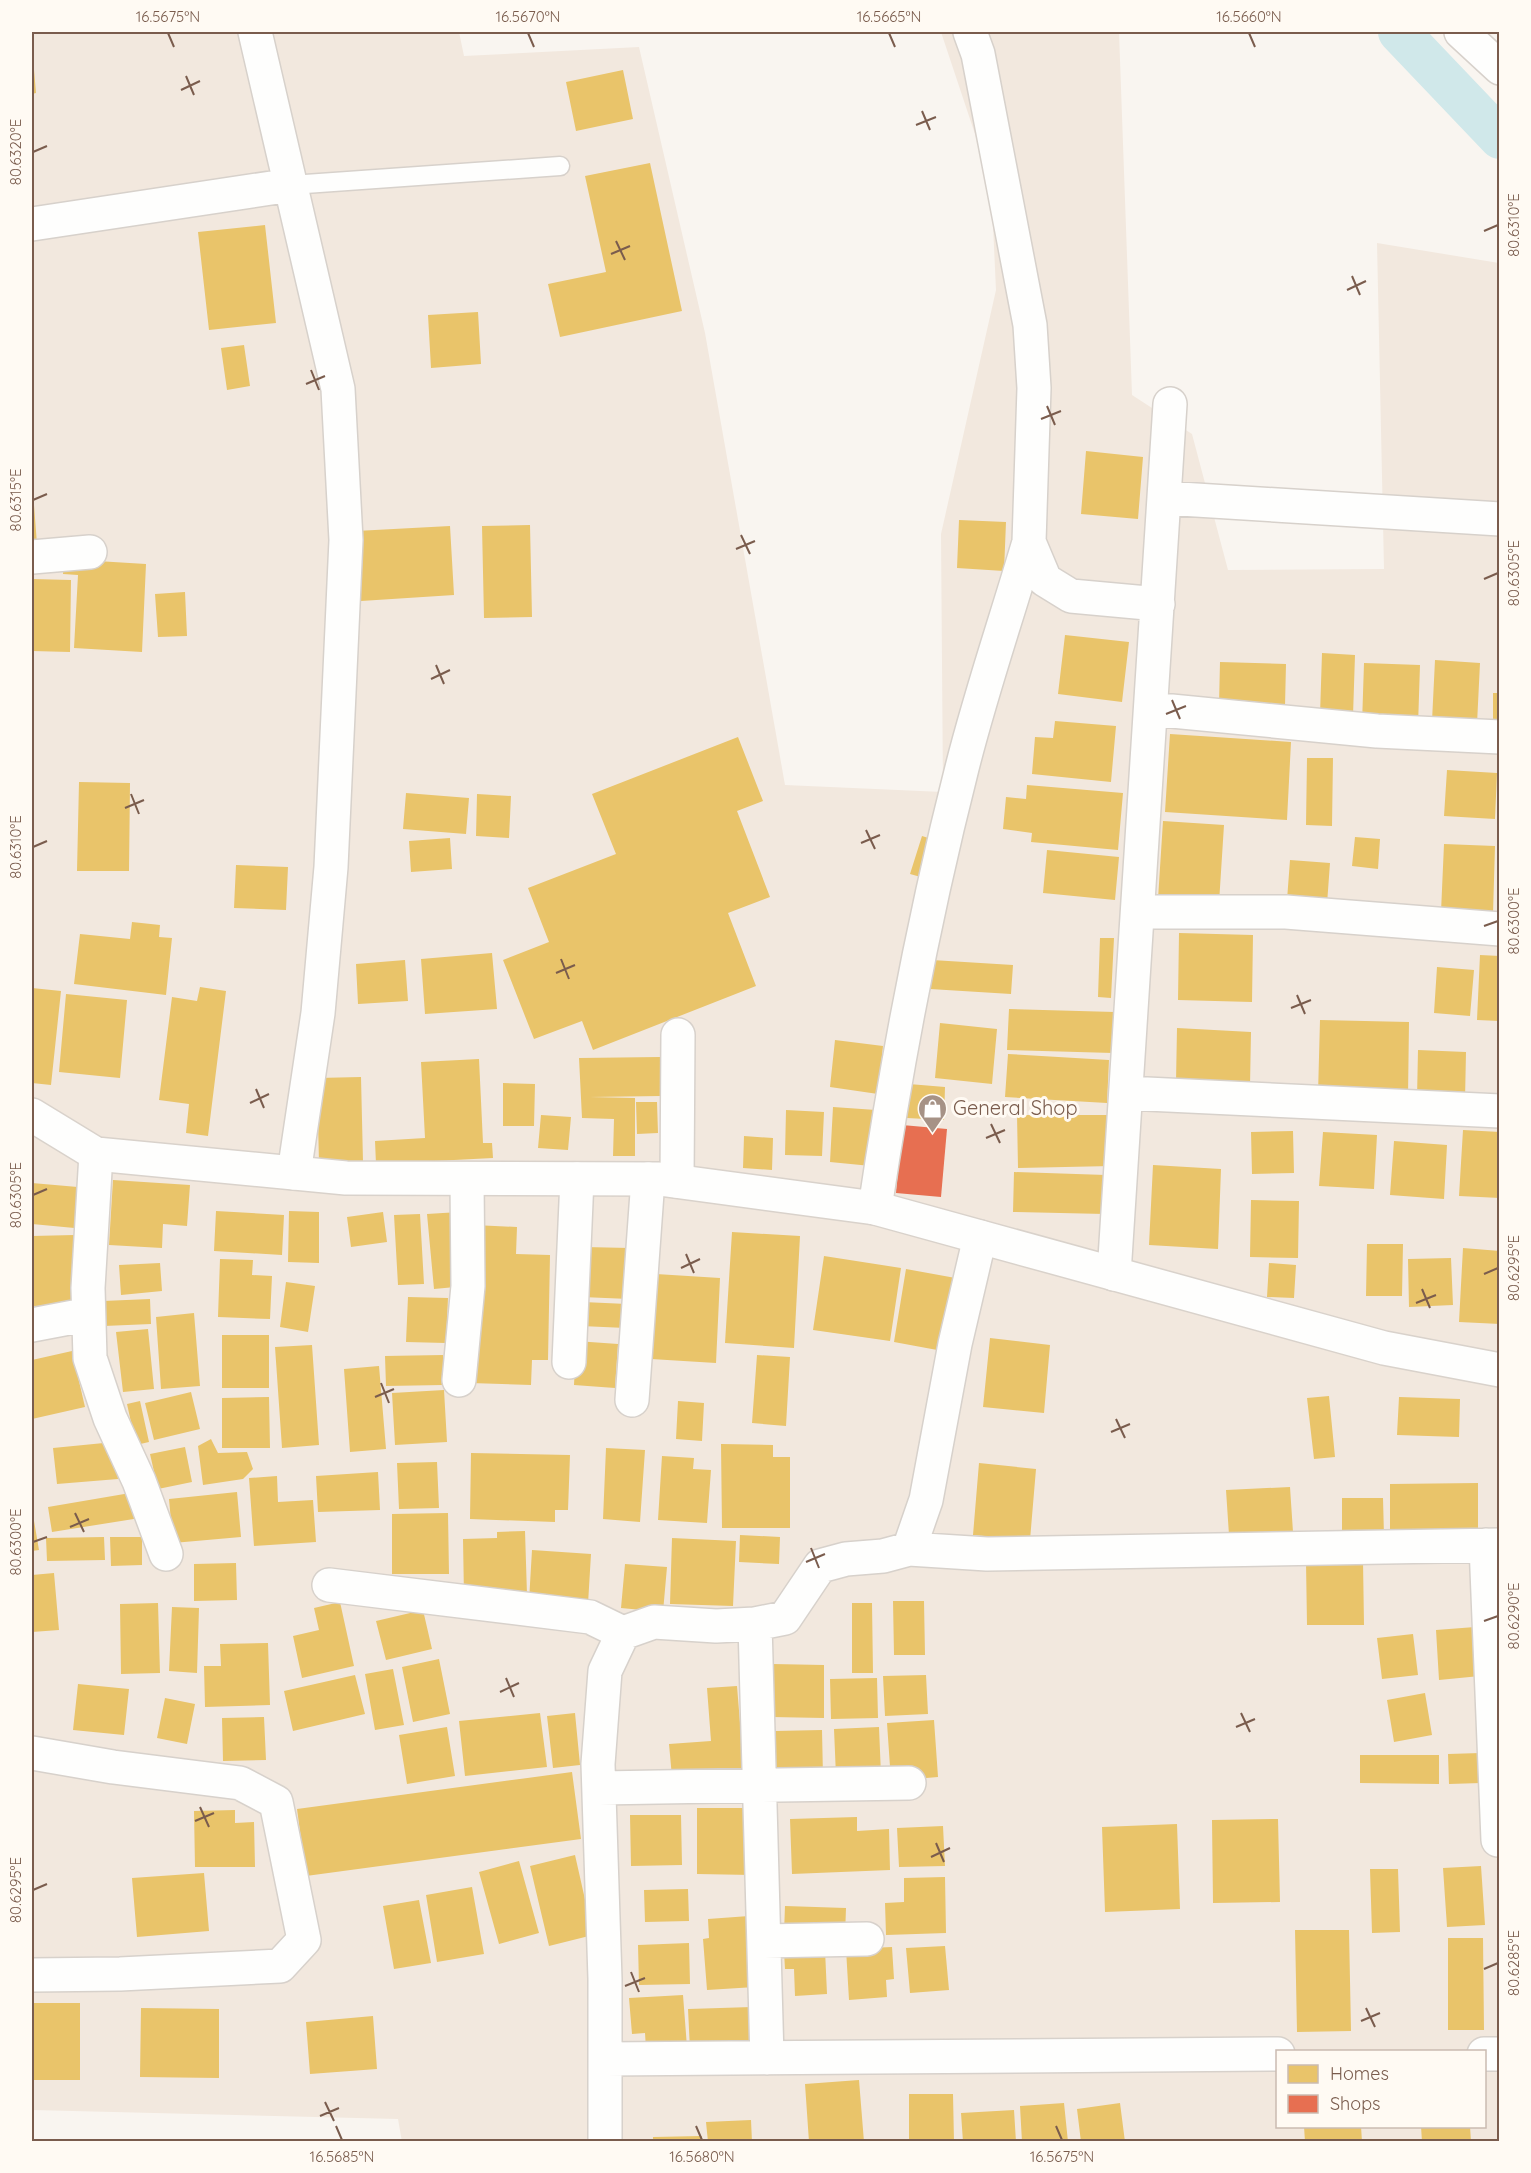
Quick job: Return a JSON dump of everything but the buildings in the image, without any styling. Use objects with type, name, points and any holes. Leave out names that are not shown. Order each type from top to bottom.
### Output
[{"type":"street","points":[[255,32],[338,389],[346,540],[332,867],[318,1013],[294,1173]]},
{"type":"street","points":[[875,1208],[895,1071],[922,936],[962,766],[1029,542],[1034,388],[1030,325],[978,54],[970,32]]},
{"type":"street","points":[[1461,32],[1500,68]]},
{"type":"street","points":[[32,224],[291,185]]},
{"type":"street","points":[[1114,1274],[1170,404]]},
{"type":"street","points":[[1164,498],[1500,519]]},
{"type":"street","points":[[1029,542],[1045,580],[1071,596],[1158,604]]},
{"type":"street","points":[[32,557],[90,552]]},
{"type":"street","points":[[1151,709],[1377,731],[1500,737]]},
{"type":"street","points":[[1138,912],[1286,912],[1500,928]]},
{"type":"street","points":[[632,1400],[662,1180],[678,1035]]},
{"type":"street","points":[[1126,1093],[1500,1111]]},
{"type":"street","points":[[32,1115],[96,1154],[346,1178],[662,1180],[875,1208],[1384,1348],[1500,1370]]},
{"type":"street","points":[[96,1154],[87,1319],[90,1358],[110,1418],[139,1480],[166,1554]]},
{"type":"street","points":[[568,1362],[577,1179]]},
{"type":"street","points":[[459,1380],[468,1286],[467,1180]]},
{"type":"street","points":[[909,1549],[926,1500],[955,1344],[980,1237]]},
{"type":"street","points":[[32,1325],[74,1317],[87,1319]]},
{"type":"street","points":[[605,2142],[605,1979],[599,1788],[605,1671],[623,1633],[654,1622],[716,1626],[755,1624],[784,1618],[820,1566],[846,1558],[883,1556],[909,1549],[987,1554],[1493,1545],[1498,1840]]},
{"type":"street","points":[[329,1585],[590,1617],[623,1633]]},
{"type":"street","points":[[755,1624],[767,2058]]},
{"type":"street","points":[[32,1753],[113,1767],[240,1783],[276,1802],[304,1940],[280,1966],[143,1973],[32,1975]]},
{"type":"street","points":[[599,1788],[909,1783]]},
{"type":"street","points":[[764,1941],[867,1939]]},
{"type":"street","points":[[605,2059],[1276,2054]]},
{"type":"lane","points":[[291,185],[560,166]]},
{"type":"shaded area","points":[[32,32],[459,32],[464,56],[639,47],[705,333],[785,785],[943,792],[941,534],[996,290],[991,182],[941,32],[1119,32],[1132,395],[1192,434],[1228,570],[1384,569],[1377,243],[1499,263],[1499,2141],[402,2142],[398,2119],[32,2110]]},
{"type":"waterway","points":[[1399,32],[1500,138]]},
{"type":"place","name":"General Shop","points":[[932,1134]]}]
